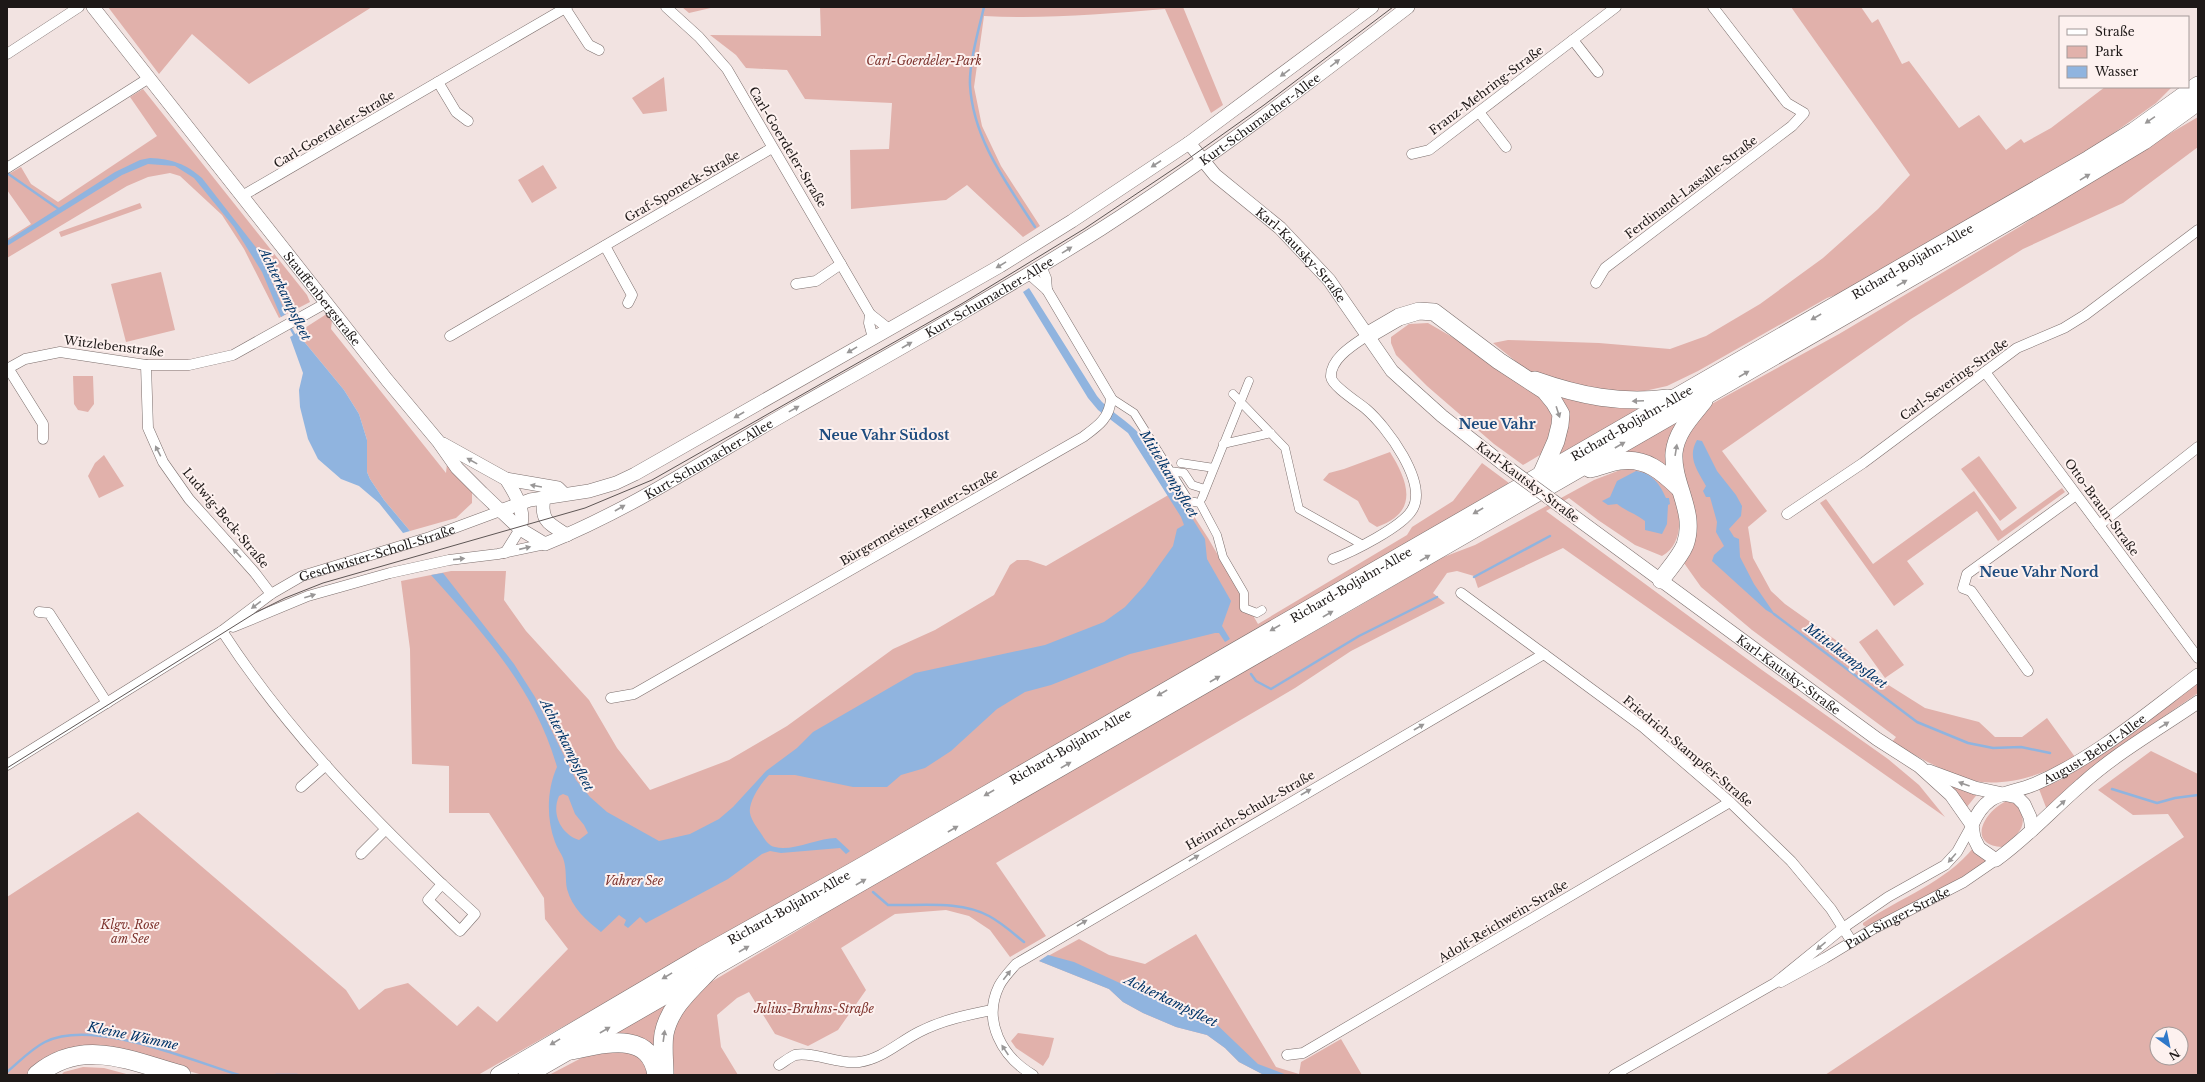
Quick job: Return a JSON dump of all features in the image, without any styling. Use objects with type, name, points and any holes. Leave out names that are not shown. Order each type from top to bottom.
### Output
[{"type":"highway","points":[[664,1075],[664,1035],[669,1018],[680,1001],[710,969]]},
{"type":"highway","points":[[571,1050],[622,1042],[635,1045],[650,1057],[657,1075]]},
{"type":"highway","points":[[36,1075],[63,1059],[89,1053],[107,1055],[181,1075]]},
{"type":"highway","points":[[50,1075],[66,1065],[89,1060],[153,1075]]},
{"type":"main road","name":"Richard-Boljahn-Allee","points":[[499,1075],[701,956],[854,870],[2089,159],[2140,127],[2198,85]]},
{"type":"main road","name":"Richard-Boljahn-Allee","points":[[527,1075],[2065,189],[2144,140],[2198,102]]},
{"type":"main road","points":[[1368,335],[1400,317],[1419,311],[1434,312],[1499,360],[1545,391],[1554,402],[1560,414],[1556,440],[1541,475]]},
{"type":"main road","points":[[1523,375],[1587,394],[1616,400],[1644,401],[1676,396]]},
{"type":"main road","points":[[1660,580],[1685,545],[1689,519],[1686,503],[1679,488],[1674,453],[1678,440],[1688,420],[1710,393]]},
{"type":"main road","points":[[1574,472],[1620,461],[1644,462],[1656,467],[1679,488]]},
{"type":"street","points":[[7,54],[79,7]]},
{"type":"street","name":"Stauffenbergstraße","points":[[93,7],[415,415],[438,441],[457,468],[520,529],[544,544]]},
{"type":"street","name":"Carl-Goerdeler-Straße","points":[[666,7],[715,53],[727,69],[870,314],[889,329]]},
{"type":"street","name":"Kurt-Schumacher-Allee","points":[[544,497],[589,491],[616,483],[635,474],[1000,266],[1189,143],[1372,7]]},
{"type":"street","name":"Kurt-Schumacher-Allee","points":[[544,544],[567,535],[613,513],[1029,274],[1103,228],[1202,161],[1408,7]]},
{"type":"street","name":"Franz-Mehring-Straße","points":[[1412,154],[1429,150],[1616,7]]},
{"type":"street","name":"Ferdinand-Lassalle-Straße","points":[[1596,283],[1605,268],[1792,126],[1804,113],[1787,103],[1713,7]]},
{"type":"street","name":"Carl-Goerdeler-Straße","points":[[242,196],[566,8],[589,45],[599,50]]},
{"type":"street","points":[[1573,40],[1598,72]]},
{"type":"street","points":[[8,168],[149,78]]},
{"type":"street","points":[[438,82],[456,112],[468,121]]},
{"type":"street","points":[[1479,112],[1506,147]]},
{"type":"street","name":"Karl-Kautsky-Straße","points":[[1189,143],[1202,161],[1215,175],[1280,228],[1303,251],[1336,289],[1392,371],[1442,416],[1503,464],[1660,580],[1877,739],[1919,766],[1951,795],[1972,825],[1974,838],[1980,848],[1996,860]]},
{"type":"street","name":"Graf-Sponeck-Straße","points":[[450,336],[772,148]]},
{"type":"street","name":"Carl-Severing-Straße","points":[[1787,514],[1863,463],[2017,348],[2064,328],[2085,315],[2198,230]]},
{"type":"street","points":[[605,246],[632,295],[628,303]]},
{"type":"street","points":[[796,284],[816,281],[842,264]]},
{"type":"street","points":[[1041,266],[1046,278],[1047,290]]},
{"type":"street","points":[[1029,274],[1047,290],[1111,403],[1134,413],[1189,501],[1200,503],[1217,535],[1223,557],[1244,593],[1244,608],[1257,613],[1262,610]]},
{"type":"street","name":"Witzlebenstraße","points":[[42,439],[43,424],[8,369],[25,360],[60,352],[146,365],[190,365],[233,355],[326,303]]},
{"type":"street","name":"Carl-Goerdeler-Straße","points":[[870,314],[869,323],[873,338]]},
{"type":"street","points":[[1333,559],[1350,553],[1391,529],[1412,510],[1416,495],[1412,474],[1402,455],[1384,428],[1368,410],[1335,385],[1331,379],[1336,361],[1350,348],[1368,335]]},
{"type":"street","name":"Ludwig-Beck-Straße","points":[[146,365],[148,428],[164,462],[189,499],[255,572],[271,594]]},
{"type":"street","name":"Otto-Braun-Straße","points":[[1985,372],[2198,658]]},
{"type":"street","points":[[1202,498],[1249,381]]},
{"type":"street","points":[[1233,394],[1285,448],[1299,509],[1363,545]]},
{"type":"street","name":"Bürgermeister-Reuter-Straße","points":[[611,698],[634,694],[1083,437],[1106,417],[1111,403]]},
{"type":"street","points":[[1223,444],[1271,434]]},
{"type":"street","name":"Stauffenbergstraße","points":[[438,441],[506,479],[558,488],[565,494]]},
{"type":"street","points":[[2099,525],[2198,447]]},
{"type":"street","points":[[1181,463],[1214,468]]},
{"type":"street","points":[[1170,471],[1184,473],[1192,485],[1205,489]]},
{"type":"street","points":[[505,553],[520,529],[523,519],[514,491],[506,479]]},
{"type":"street","points":[[2028,670],[1971,591],[1963,588],[1967,574],[2076,495]]},
{"type":"street","points":[[544,497],[542,508],[545,519],[549,524],[567,535]]},
{"type":"street","name":"Geschwister-Scholl-Straße","points":[[7,765],[222,631],[271,594],[302,576],[430,537],[519,503],[544,497]]},
{"type":"street","name":"Geschwister-Scholl-Straße","points":[[222,631],[280,606],[333,589],[435,563],[505,553],[544,544]]},
{"type":"street","name":"Friedrich-Stampfer-Straße","points":[[1462,593],[1643,727],[1730,802],[1791,861],[1831,909],[1852,942]]},
{"type":"street","points":[[39,612],[49,613],[107,703]]},
{"type":"street","points":[[222,631],[297,731],[326,765],[385,830],[475,914],[460,931],[428,900],[442,884]]},
{"type":"street","name":"Heinrich-Schulz-Straße","points":[[992,1010],[998,987],[1016,964],[1073,929],[1544,654]]},
{"type":"street","name":"August-Bebel-Allee","points":[[1982,807],[2002,793],[2033,785],[2060,772],[2100,748],[2198,676]]},
{"type":"street","name":"August-Bebel-Allee","points":[[2016,846],[2080,785],[2108,763],[2198,702]]},
{"type":"street","points":[[301,787],[326,765]]},
{"type":"street","name":"Karl-Kautsky-Straße","points":[[1919,766],[1975,788],[2017,797],[2024,804],[2030,817],[2032,830]]},
{"type":"street","name":"Adolf-Reichwein-Straße","points":[[1287,1055],[1303,1053],[1730,802]]},
{"type":"street","name":"Paul-Singer-Straße","points":[[1614,1075],[1775,983],[1843,928],[1888,897],[1946,865],[1957,852],[1982,807]]},
{"type":"street","points":[[361,854],[385,830]]},
{"type":"street","name":"Paul-Singer-Straße","points":[[1775,983],[1786,980],[1873,929],[1964,882],[2016,846]]},
{"type":"street","points":[[779,1065],[795,1056],[824,1058],[846,1063],[860,1062],[874,1058],[918,1032],[943,1020],[992,1010],[994,1030],[1008,1055],[1020,1067],[1033,1075]]},
{"type":"green space","points":[[108,7],[372,7],[249,84],[192,34],[159,74]]},
{"type":"green space","points":[[682,7],[715,7],[689,13]]},
{"type":"green space","name":"Carl-Goerdeler-Park","points":[[820,7],[1183,7],[1223,105],[1211,113],[1165,9],[1052,16],[984,16],[974,87],[982,126],[1001,166],[1040,226],[1023,237],[967,185],[946,200],[851,209],[850,150],[889,149],[892,103],[805,99],[787,70],[746,68],[736,55],[710,35],[821,36]]},
{"type":"green space","points":[[1791,7],[1861,7],[1872,23],[1878,19],[1902,64],[1909,61],[1959,128],[1979,115],[2006,150],[2021,139],[2024,143],[2051,128],[2104,88],[2171,88],[2156,103],[2094,147],[1852,289],[1827,298],[1698,371],[1667,386],[1640,392],[1617,393],[1542,378],[1524,368],[1493,343],[1508,340],[1599,343],[1670,349],[1706,336],[1760,304],[1823,258],[1878,209],[1910,175]]},
{"type":"green space","points":[[664,77],[667,111],[643,114],[632,98]]},
{"type":"green space","points":[[143,89],[307,295],[310,302],[279,318],[244,249],[222,215],[180,176],[170,173],[148,177],[127,186],[7,258],[7,239],[31,224],[7,190],[7,175],[21,167],[31,184],[58,202],[157,136],[130,97]]},
{"type":"green space","points":[[2198,117],[2198,147],[2123,203],[2023,249],[1911,319],[1722,451],[1767,511],[1748,527],[1753,558],[1771,591],[1785,604],[1840,643],[1871,674],[1925,708],[1979,722],[1995,737],[2022,737],[2047,718],[2075,757],[2042,773],[2018,780],[2005,782],[1981,782],[1971,780],[1935,766],[1892,742],[1896,737],[1752,630],[1701,587],[1684,563],[1695,537],[1696,515],[1680,469],[1679,452],[1686,429],[1708,406],[1839,334],[2021,226],[2070,192]]},
{"type":"green space","points":[[543,165],[557,188],[532,203],[518,180]]},
{"type":"green space","points":[[140,203],[142,208],[61,237],[59,232]]},
{"type":"green space","points":[[161,272],[175,330],[126,342],[111,284]]},
{"type":"green space","points":[[325,315],[329,315],[332,320],[331,329],[446,473],[447,464],[472,491],[472,503],[456,518],[410,531],[384,500],[370,479],[367,472],[367,440],[359,414],[344,390],[297,333]]},
{"type":"green space","points":[[1428,323],[1473,349],[1545,399],[1556,426],[1545,452],[1523,465],[1494,444],[1427,386],[1396,355],[1391,343],[1391,337],[1409,324]]},
{"type":"green space","points":[[73,376],[93,376],[94,404],[88,412],[78,410],[74,404]]},
{"type":"green space","points":[[1554,395],[1595,399],[1628,408],[1642,407],[1555,461]]},
{"type":"green space","points":[[1687,412],[1676,479],[1612,457]]},
{"type":"green space","points":[[1390,452],[1402,474],[1406,495],[1405,504],[1400,513],[1391,521],[1377,527],[1369,522],[1358,501],[1323,480],[1329,473]]},
{"type":"green space","points":[[104,455],[124,486],[99,498],[88,476],[95,463]]},
{"type":"green space","points":[[1979,456],[2017,508],[2000,521],[1961,469]]},
{"type":"green space","name":"Vahrer See","points":[[1482,463],[1509,483],[1261,630],[478,1075],[203,1075],[107,1049],[83,1045],[60,1052],[29,1075],[7,1075],[7,897],[138,812],[346,990],[359,1010],[385,989],[408,983],[457,1026],[478,1006],[497,1022],[568,949],[545,919],[544,898],[489,813],[449,813],[449,766],[412,764],[410,649],[401,581],[451,571],[506,571],[504,600],[526,631],[589,700],[617,748],[650,790],[729,760],[787,726],[893,649],[935,630],[994,595],[1010,565],[1017,560],[1028,560],[1046,566],[1177,490],[1208,538],[1258,624],[1407,535],[1412,527],[1453,501]]},
{"type":"green space","name":"Julius-Bruhns-Straße","points":[[1636,464],[1659,475],[1666,483],[1677,504],[1679,528],[1676,539],[1671,549],[1662,556],[1635,545],[1569,498],[1546,511],[1762,670],[1888,759],[1919,785],[1945,817],[1563,548],[1478,588],[1474,576],[1457,571],[1447,573],[1433,593],[1445,603],[1351,651],[1295,688],[996,863],[1046,936],[1010,957],[990,930],[969,916],[946,910],[895,914],[841,948],[866,990],[838,1030],[808,1046],[775,1034],[749,992],[737,998],[717,1015],[721,1047],[738,1075],[673,1075],[673,1019],[706,985],[817,919],[833,905],[1356,608],[1441,558],[1475,545],[1594,480]]},
{"type":"green space","points":[[2062,488],[2065,492],[1998,541],[1977,511],[1907,561],[1924,584],[1894,606],[1820,503],[1826,499],[1873,564],[1974,491],[2002,531]]},
{"type":"green space","points":[[1877,629],[1904,665],[1885,678],[1859,642]]},
{"type":"green space","points":[[2198,682],[2198,693],[2134,737],[2047,810],[2039,789],[2065,778]]},
{"type":"green space","points":[[2151,751],[2198,774],[2198,1075],[1825,1075],[2184,837],[2168,814],[2133,815],[2098,790]]},
{"type":"green space","points":[[1939,779],[1979,792],[1966,808]]},
{"type":"green space","points":[[2009,800],[2016,802],[2020,810],[2023,822],[2021,828],[2014,837],[2002,847],[1991,845],[1984,840],[1982,834],[1986,818],[2000,805]]},
{"type":"green space","points":[[1974,847],[1988,860],[1971,874],[1868,928],[1863,925],[1863,923],[1877,914],[1936,880],[1962,860]]},
{"type":"green space","points":[[1196,934],[1276,1067],[1299,1074],[1301,1062],[1341,1039],[1362,1075],[1264,1075],[1239,1062],[1225,1048],[1207,1035],[1176,1027],[1143,1013],[1123,1002],[1109,989],[1039,961],[1079,939],[1109,955],[1145,964]]},
{"type":"green space","points":[[683,991],[660,1061],[593,1043]]},
{"type":"green space","points":[[1018,1033],[1054,1038],[1049,1057],[1043,1066],[1016,1048],[1011,1041]]},
{"type":"green space","points":[[641,1051],[653,1075],[549,1075],[589,1054]]},
{"type":"green space","points":[[83,1067],[104,1068],[130,1075],[61,1075],[64,1072]]},
{"type":"water","points":[[150,158],[178,163],[190,169],[202,178],[258,250],[286,314],[281,317],[262,272],[234,227],[194,178],[175,166],[148,164],[122,175],[7,246],[7,241],[115,172],[140,160]]},
{"type":"water","name":"Vahrer See","points":[[1029,288],[1097,396],[1107,407],[1136,430],[1141,436],[1205,539],[1207,559],[1231,601],[1222,626],[1230,639],[1225,642],[1219,633],[1215,633],[1130,654],[1051,685],[1025,692],[997,709],[951,751],[925,768],[901,775],[887,787],[853,787],[795,775],[769,775],[753,798],[750,813],[764,839],[769,844],[775,847],[789,848],[836,838],[850,851],[846,854],[840,848],[781,853],[770,851],[762,854],[728,879],[646,923],[640,917],[628,928],[624,925],[626,920],[619,915],[601,932],[576,908],[569,896],[564,862],[552,833],[549,814],[551,785],[557,767],[535,712],[506,664],[470,619],[431,575],[443,573],[514,664],[535,697],[576,780],[590,797],[607,812],[659,841],[690,834],[719,819],[733,807],[766,771],[797,748],[813,732],[915,673],[1045,645],[1104,622],[1125,607],[1145,585],[1173,546],[1177,529],[1184,525],[1181,517],[1128,433],[1098,410],[1088,398],[1023,292]],"holes":[[[563,794],[568,796],[575,814],[584,825],[588,833],[579,840],[567,833],[559,822],[557,816],[556,810],[559,796]]]},
{"type":"water","points":[[297,333],[344,390],[359,414],[367,440],[367,472],[370,479],[384,500],[410,531],[403,533],[379,503],[359,486],[341,479],[318,459],[308,439],[300,407],[299,390],[303,373],[290,337]]},
{"type":"water","points":[[1697,440],[1702,441],[1717,471],[1736,495],[1742,506],[1741,516],[1729,529],[1734,537],[1739,539],[1740,557],[1754,584],[1776,616],[1766,610],[1712,561],[1714,555],[1724,546],[1716,532],[1717,522],[1710,497],[1706,497],[1703,491],[1706,486],[1694,463],[1693,452]]},
{"type":"water","points":[[1636,471],[1647,474],[1655,480],[1666,498],[1669,498],[1670,504],[1668,505],[1667,524],[1662,534],[1645,530],[1645,521],[1617,504],[1608,505],[1602,501],[1610,497],[1617,481]]},
{"type":"water","points":[[1048,955],[1074,962],[1122,984],[1172,998],[1187,1009],[1211,1019],[1258,1064],[1287,1075],[1264,1075],[1239,1062],[1225,1048],[1207,1035],[1176,1027],[1143,1013],[1123,1002],[1109,989],[1039,961]]},
{"type":"waterway","name":"Mittelkampsfleet","points":[[984,7],[971,66],[970,85],[972,105],[984,142],[1002,177],[1035,227]]},
{"type":"waterway","name":"Achterkampsfleet","points":[[7,173],[60,210]]},
{"type":"waterway","name":"Achterkampsfleet","points":[[290,327],[295,336]]},
{"type":"waterway","name":"Mittelkampsfleet","points":[[1474,577],[1550,536]]},
{"type":"waterway","name":"Mittelkampsfleet","points":[[1251,674],[1256,681],[1271,689],[1359,636],[1437,597]]},
{"type":"waterway","name":"Mittelkampsfleet","points":[[1774,614],[1917,722],[1968,743],[1993,748],[2021,747],[2050,753]]},
{"type":"waterway","name":"Mittelkampsfleet","points":[[2112,789],[2157,803],[2175,798],[2198,795]]},
{"type":"waterway","name":"Achterkampsfleet","points":[[873,892],[888,905],[940,905],[978,911],[989,916],[1007,928],[1024,942]]},
{"type":"waterway","name":"Kleine Wümme","points":[[7,1072],[30,1052],[45,1042],[65,1036],[89,1035],[115,1038],[142,1044],[239,1075]]},
{"type":"waterway","name":"Kleine Wümme","points":[[276,1075],[297,1075]]},
{"type":"tram line","points":[[7,768],[255,613],[285,598],[323,583],[585,508],[652,480],[963,303],[1084,229],[1181,164],[1264,105],[1393,7]]},
{"type":"district","name":"Neue Vahr","points":[[1497,424]]},
{"type":"district","name":"Neue Vahr Südost","points":[[884,435]]},
{"type":"district","name":"Neue Vahr Nord","points":[[2039,572]]},
{"type":"park label","name":"Klgv. Rose am See","points":[[130,931]]}]
